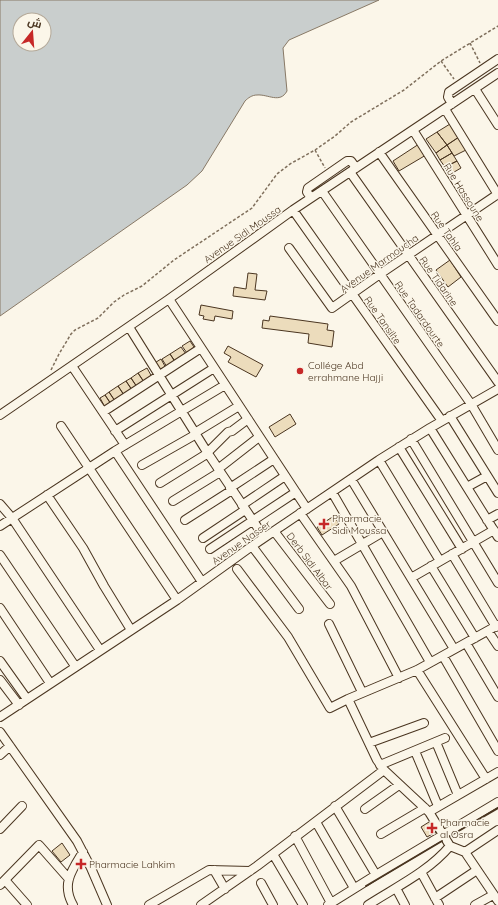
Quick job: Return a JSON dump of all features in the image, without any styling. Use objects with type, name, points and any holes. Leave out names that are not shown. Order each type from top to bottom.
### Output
[{"type":"street","points":[[452,104],[448,94],[449,92],[498,59]]},
{"type":"street","name":"Avenue Sidi Moussa","points":[[3,412],[52,376],[72,366],[129,327],[293,210],[498,73]]},
{"type":"street","points":[[474,89],[498,125]]},
{"type":"street","points":[[445,109],[498,195]]},
{"type":"street","name":"Rue Hassoune","points":[[413,130],[498,265]]},
{"type":"street","name":"Rue Tahla","points":[[379,152],[498,320]]},
{"type":"street","points":[[311,198],[307,192],[308,188],[328,174],[350,160],[353,170]]},
{"type":"street","name":"Rue Tidarine","points":[[353,170],[408,255],[498,382]]},
{"type":"street","name":"Rue Tadardourte","points":[[322,191],[471,404],[498,450]]},
{"type":"street","name":"Avenue Marmoucha","points":[[289,248],[332,308],[498,195]]},
{"type":"street","name":"Rue Tansilte","points":[[293,210],[442,421]]},
{"type":"street","points":[[169,299],[296,492],[304,511],[334,561],[352,586],[399,678]]},
{"type":"street","points":[[129,327],[219,471],[264,537]]},
{"type":"street","points":[[103,412],[201,348]]},
{"type":"street","points":[[72,366],[124,445]]},
{"type":"street","points":[[115,431],[214,368]]},
{"type":"street","points":[[0,526],[114,451],[225,385]]},
{"type":"street","name":"Avenue Nasser","points":[[0,717],[202,582],[235,565],[252,546],[264,537],[378,460],[411,439],[498,389]]},
{"type":"street","points":[[142,465],[239,406]]},
{"type":"street","points":[[450,416],[498,493]]},
{"type":"street","points":[[160,483],[205,455],[228,432],[232,431],[248,419]]},
{"type":"street","points":[[61,426],[177,600]]},
{"type":"street","points":[[411,578],[473,542],[496,534],[430,428]]},
{"type":"street","points":[[173,501],[219,471],[259,437]]},
{"type":"street","points":[[411,439],[498,583]]},
{"type":"street","points":[[399,447],[462,549]]},
{"type":"street","points":[[114,451],[202,582]]},
{"type":"street","points":[[185,520],[274,458]]},
{"type":"street","points":[[378,460],[440,561]]},
{"type":"street","points":[[202,538],[285,476]]},
{"type":"street","points":[[467,487],[487,476]]},
{"type":"street","points":[[351,478],[454,650]]},
{"type":"street","points":[[210,549],[296,492]]},
{"type":"street","points":[[332,492],[430,662]]},
{"type":"street","points":[[47,495],[83,548],[131,630]]},
{"type":"street","points":[[0,504],[12,518],[100,650]]},
{"type":"street","points":[[487,520],[498,514]]},
{"type":"street","name":"Derb Sidi Albar","points":[[274,531],[330,604]]},
{"type":"street","points":[[334,561],[383,532]]},
{"type":"street","points":[[252,546],[299,609]]},
{"type":"street","points":[[452,554],[494,627],[498,646]]},
{"type":"street","points":[[0,555],[75,666]]},
{"type":"street","points":[[235,565],[288,637],[330,708],[362,692],[417,670],[494,627]]},
{"type":"street","points":[[431,566],[475,638]]},
{"type":"street","points":[[0,608],[50,683]]},
{"type":"street","points":[[329,624],[362,692]]},
{"type":"street","points":[[466,643],[498,697]]},
{"type":"street","points":[[442,656],[498,752]]},
{"type":"street","points":[[0,661],[27,699]]},
{"type":"street","points":[[417,670],[486,779]]},
{"type":"street","points":[[0,680],[18,705]]},
{"type":"street","points":[[348,699],[382,767],[399,785],[427,810],[450,846],[465,852],[496,898],[475,905]]},
{"type":"street","points":[[369,743],[424,723]]},
{"type":"street","points":[[0,732],[70,831],[83,852],[107,905]]},
{"type":"street","points":[[201,905],[316,822],[382,767],[445,738]]},
{"type":"street","points":[[436,742],[458,795]]},
{"type":"street","points":[[0,755],[10,746]]},
{"type":"street","points":[[415,751],[438,806]]},
{"type":"street","points":[[381,834],[427,810],[438,806],[498,772]]},
{"type":"street","points":[[364,809],[399,785]]},
{"type":"street","points":[[295,836],[330,904],[354,888],[498,802]]},
{"type":"street","points":[[0,829],[22,806]]},
{"type":"street","points":[[336,806],[376,875]]},
{"type":"street","points":[[316,822],[354,888]]},
{"type":"street","points":[[465,852],[497,833]]},
{"type":"street","points":[[27,905],[3,882],[39,845],[69,879]]},
{"type":"street","points":[[370,904],[422,872],[450,846]]},
{"type":"street","points":[[73,905],[67,889],[69,879],[83,852]]},
{"type":"street","points":[[273,854],[304,905]]},
{"type":"street","points":[[149,905],[208,870],[250,871]]},
{"type":"street","points":[[214,870],[224,888]]},
{"type":"street","points":[[422,872],[437,901],[478,870]]},
{"type":"street","points":[[261,883],[273,905]]},
{"type":"street","points":[[396,888],[405,905]]},
{"type":"path","points":[[52,376],[63,347],[70,334],[75,330],[98,318],[114,302],[142,286],[174,260],[252,208],[277,174],[290,164],[315,150],[335,136],[350,122],[404,90],[441,61],[498,26]]},
{"type":"path","points":[[470,43],[484,69]]},
{"type":"path","points":[[441,61],[458,85]]},
{"type":"path","points":[[315,150],[328,174]]},
{"type":"shaded area","points":[[0,0],[379,0],[289,40],[283,48],[287,91],[284,95],[277,98],[255,95],[247,99],[202,171],[187,185],[0,316]]},
{"type":"building","points":[[450,124],[459,137],[447,145],[437,132]]},
{"type":"building","points":[[437,132],[447,145],[436,153],[426,139]]},
{"type":"building","points":[[459,137],[468,149],[454,156],[447,145]]},
{"type":"building","points":[[419,144],[426,155],[399,171],[393,161]]},
{"type":"building","points":[[447,145],[452,153],[440,160],[436,153]]},
{"type":"building","points":[[452,153],[457,161],[445,167],[440,160]]},
{"type":"building","points":[[457,161],[461,168],[449,175],[445,167]]},
{"type":"building","points":[[450,260],[461,277],[448,287],[436,270]]},
{"type":"building","points":[[248,273],[257,274],[255,290],[267,291],[265,300],[233,296],[234,287],[246,289]]},
{"type":"building","points":[[201,305],[233,311],[232,319],[215,316],[214,321],[203,319],[204,316],[199,315]]},
{"type":"building","points":[[270,316],[328,324],[327,330],[334,331],[332,347],[308,343],[309,334],[262,328],[263,320],[269,321]]},
{"type":"building","points":[[190,341],[194,347],[187,353],[182,346]]},
{"type":"building","points":[[228,346],[263,365],[256,377],[228,362],[231,357],[224,353]]},
{"type":"building","points":[[181,347],[186,354],[175,361],[170,354]]},
{"type":"building","points":[[170,354],[175,362],[167,367],[162,359]]},
{"type":"building","points":[[161,359],[166,368],[159,373],[153,364]]},
{"type":"building","points":[[147,368],[152,377],[144,382],[138,373]]},
{"type":"building","points":[[138,373],[144,382],[137,387],[131,378]]},
{"type":"building","points":[[131,378],[137,387],[132,390],[126,381]]},
{"type":"building","points":[[126,381],[132,390],[124,395],[118,386]]},
{"type":"building","points":[[118,386],[124,395],[115,401],[109,392]]},
{"type":"building","points":[[109,392],[115,401],[111,404],[105,395]]},
{"type":"building","points":[[105,395],[111,404],[105,407],[100,398]]},
{"type":"building","points":[[290,414],[296,424],[275,437],[269,427]]},
{"type":"building","points":[[334,516],[339,524],[322,535],[317,527]]},
{"type":"building","points":[[429,822],[436,832],[427,837],[421,827]]},
{"type":"building","points":[[62,843],[70,855],[61,862],[52,851]]},
{"type":"wall","points":[[450,836],[498,808]]},
{"type":"wall","points":[[366,886],[442,841]]},
{"type":"place","name":"Collége Abd errahmane Hajji","points":[[300,371]]},
{"type":"place","name":"Pharmacie Sidi Moussa","points":[[324,524]]},
{"type":"place","name":"Pharmacie al Osra","points":[[432,828]]},
{"type":"place","name":"Pharmacie Lahkim","points":[[81,864]]}]
